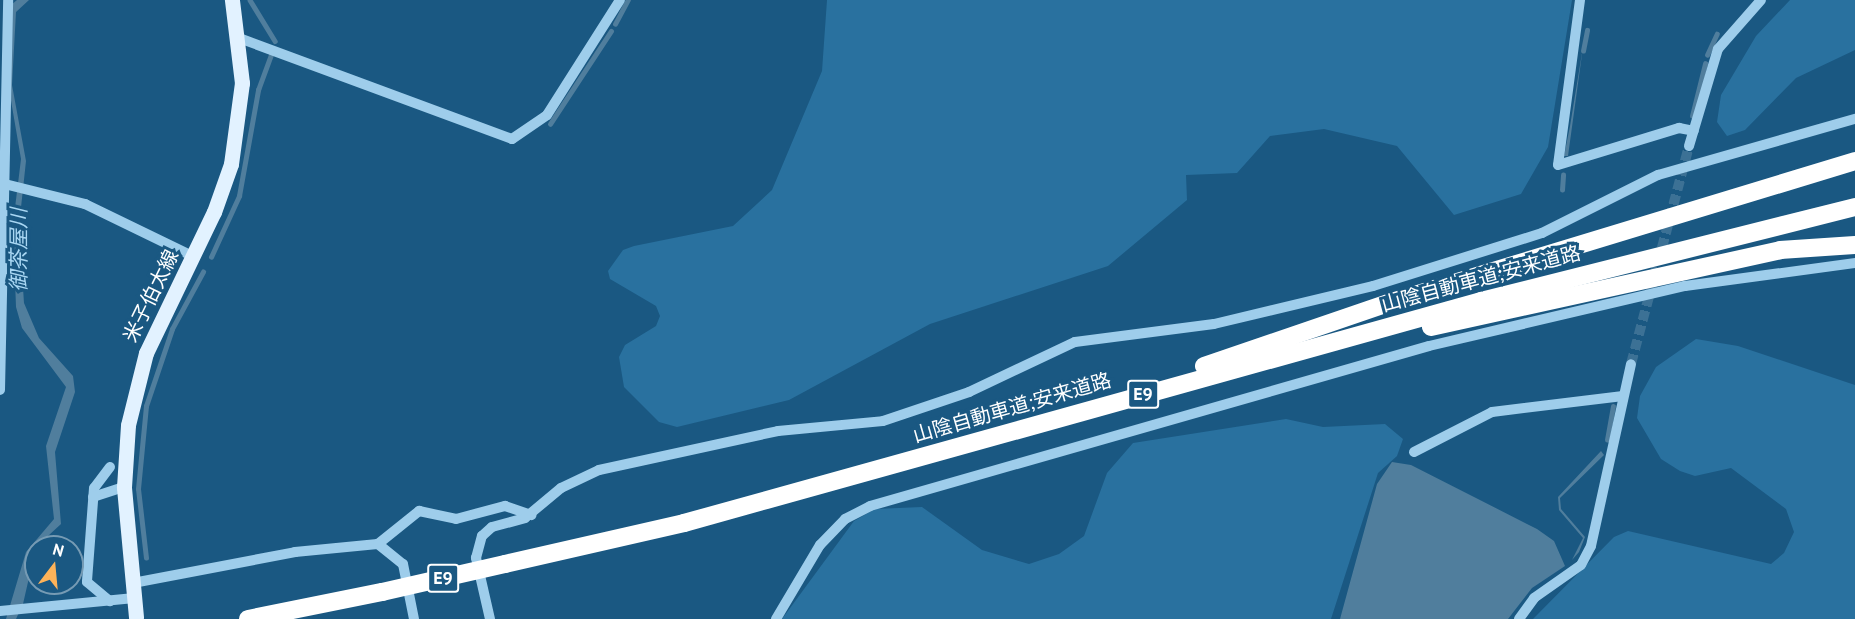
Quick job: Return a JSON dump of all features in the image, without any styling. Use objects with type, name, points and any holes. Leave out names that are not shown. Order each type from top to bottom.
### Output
[{"type":"highway","points":[[1075,413],[1388,303],[1855,161]]},
{"type":"highway","name":"山陰自動車道;安来道路","points":[[248,619],[382,592],[707,517],[1215,374],[1855,207]]},
{"type":"highway","points":[[1215,374],[1769,252],[1855,245]]},
{"type":"main road","name":"米子伯太線","points":[[136,617],[124,487],[138,378],[224,187],[237,139],[239,38],[232,0]]},
{"type":"street","points":[[0,390],[1,183],[8,0]]},
{"type":"street","points":[[239,38],[512,139],[547,115],[620,0]]},
{"type":"street","points":[[1580,0],[1558,165],[1679,128],[1694,131]]},
{"type":"street","points":[[1689,146],[1718,49],[1761,0]]},
{"type":"street","points":[[490,619],[476,558],[478,543],[492,526],[531,515],[561,488],[599,470],[778,431],[884,421],[969,392],[1075,342],[1214,324],[1373,286],[1542,233],[1658,175],[1855,119]]},
{"type":"street","points":[[1,183],[30,187],[85,204],[194,257]]},
{"type":"street","points":[[776,619],[820,545],[845,519],[870,506],[1452,340],[1685,286],[1855,263]]},
{"type":"street","points":[[1519,619],[1534,598],[1581,565],[1591,546],[1631,364]]},
{"type":"street","points":[[1414,452],[1492,412],[1623,396]]},
{"type":"street","points":[[110,467],[98,477],[93,497],[87,585],[110,601]]},
{"type":"street","points":[[93,497],[124,487]]},
{"type":"street","points":[[4,611],[110,601],[134,591],[295,552],[378,544],[419,511],[460,519],[506,506],[531,515]]},
{"type":"street","points":[[378,544],[403,564],[414,619]]},
{"type":"shaded area","points":[[827,0],[1572,0],[1548,147],[1521,194],[1454,215],[1397,146],[1324,129],[1270,136],[1237,173],[1186,175],[1187,200],[1108,266],[930,324],[789,400],[677,427],[659,422],[624,387],[619,357],[625,345],[656,326],[660,316],[656,306],[610,279],[608,271],[623,250],[634,246],[733,226],[772,190],[822,71]]},
{"type":"shaded area","points":[[1790,0],[1855,0],[1855,50],[1796,78],[1745,130],[1727,136],[1717,122],[1721,95],[1756,36]]},
{"type":"shaded area","points":[[1696,339],[1738,346],[1855,385],[1855,619],[1533,619],[1614,537],[1628,531],[1771,564],[1784,553],[1794,532],[1786,509],[1731,468],[1695,476],[1680,471],[1661,459],[1637,418],[1640,396],[1656,367]]},
{"type":"shaded area","points":[[1286,419],[1323,427],[1385,424],[1403,439],[1397,456],[1378,473],[1331,619],[782,619],[854,521],[875,509],[922,507],[982,550],[1029,564],[1059,554],[1084,536],[1107,473],[1133,443]]},
{"type":"water","name":"御茶屋川","points":[[17,0],[29,0],[16,12],[12,85],[26,161],[19,226],[24,303],[39,338],[73,376],[75,392],[55,452],[61,524],[49,535],[40,535],[54,519],[46,446],[66,387],[22,328],[16,307],[13,224],[21,159],[9,89],[11,5]]},
{"type":"water","points":[[1583,47],[1568,156],[1564,156],[1570,126]]},
{"type":"water","points":[[1601,451],[1604,455],[1560,498],[1561,509],[1585,537],[1579,552],[1572,560],[1583,538],[1559,510],[1558,497]]},
{"type":"water","points":[[1392,462],[1411,465],[1537,529],[1554,541],[1565,566],[1532,588],[1508,619],[1340,619],[1377,484]]},
{"type":"water","points":[[24,559],[25,595],[23,604],[16,619],[6,619]]},
{"type":"waterway","points":[[250,0],[275,41]]},
{"type":"waterway","points":[[615,24],[628,0]]},
{"type":"waterway","points":[[1583,51],[1587,30]]},
{"type":"waterway","points":[[550,124],[611,31]]},
{"type":"waterway","points":[[1707,55],[1717,34]]},
{"type":"waterway","points":[[211,257],[239,196],[258,90],[272,52]]},
{"type":"waterway","points":[[1692,116],[1705,64]]},
{"type":"waterway","points":[[1562,190],[1563,175]]},
{"type":"waterway","points":[[146,558],[138,489],[146,406],[172,329],[203,272]]},
{"type":"waterway","points":[[1607,440],[1613,407]]},
{"type":"tunnel","points":[[1631,364],[1689,146]]}]
